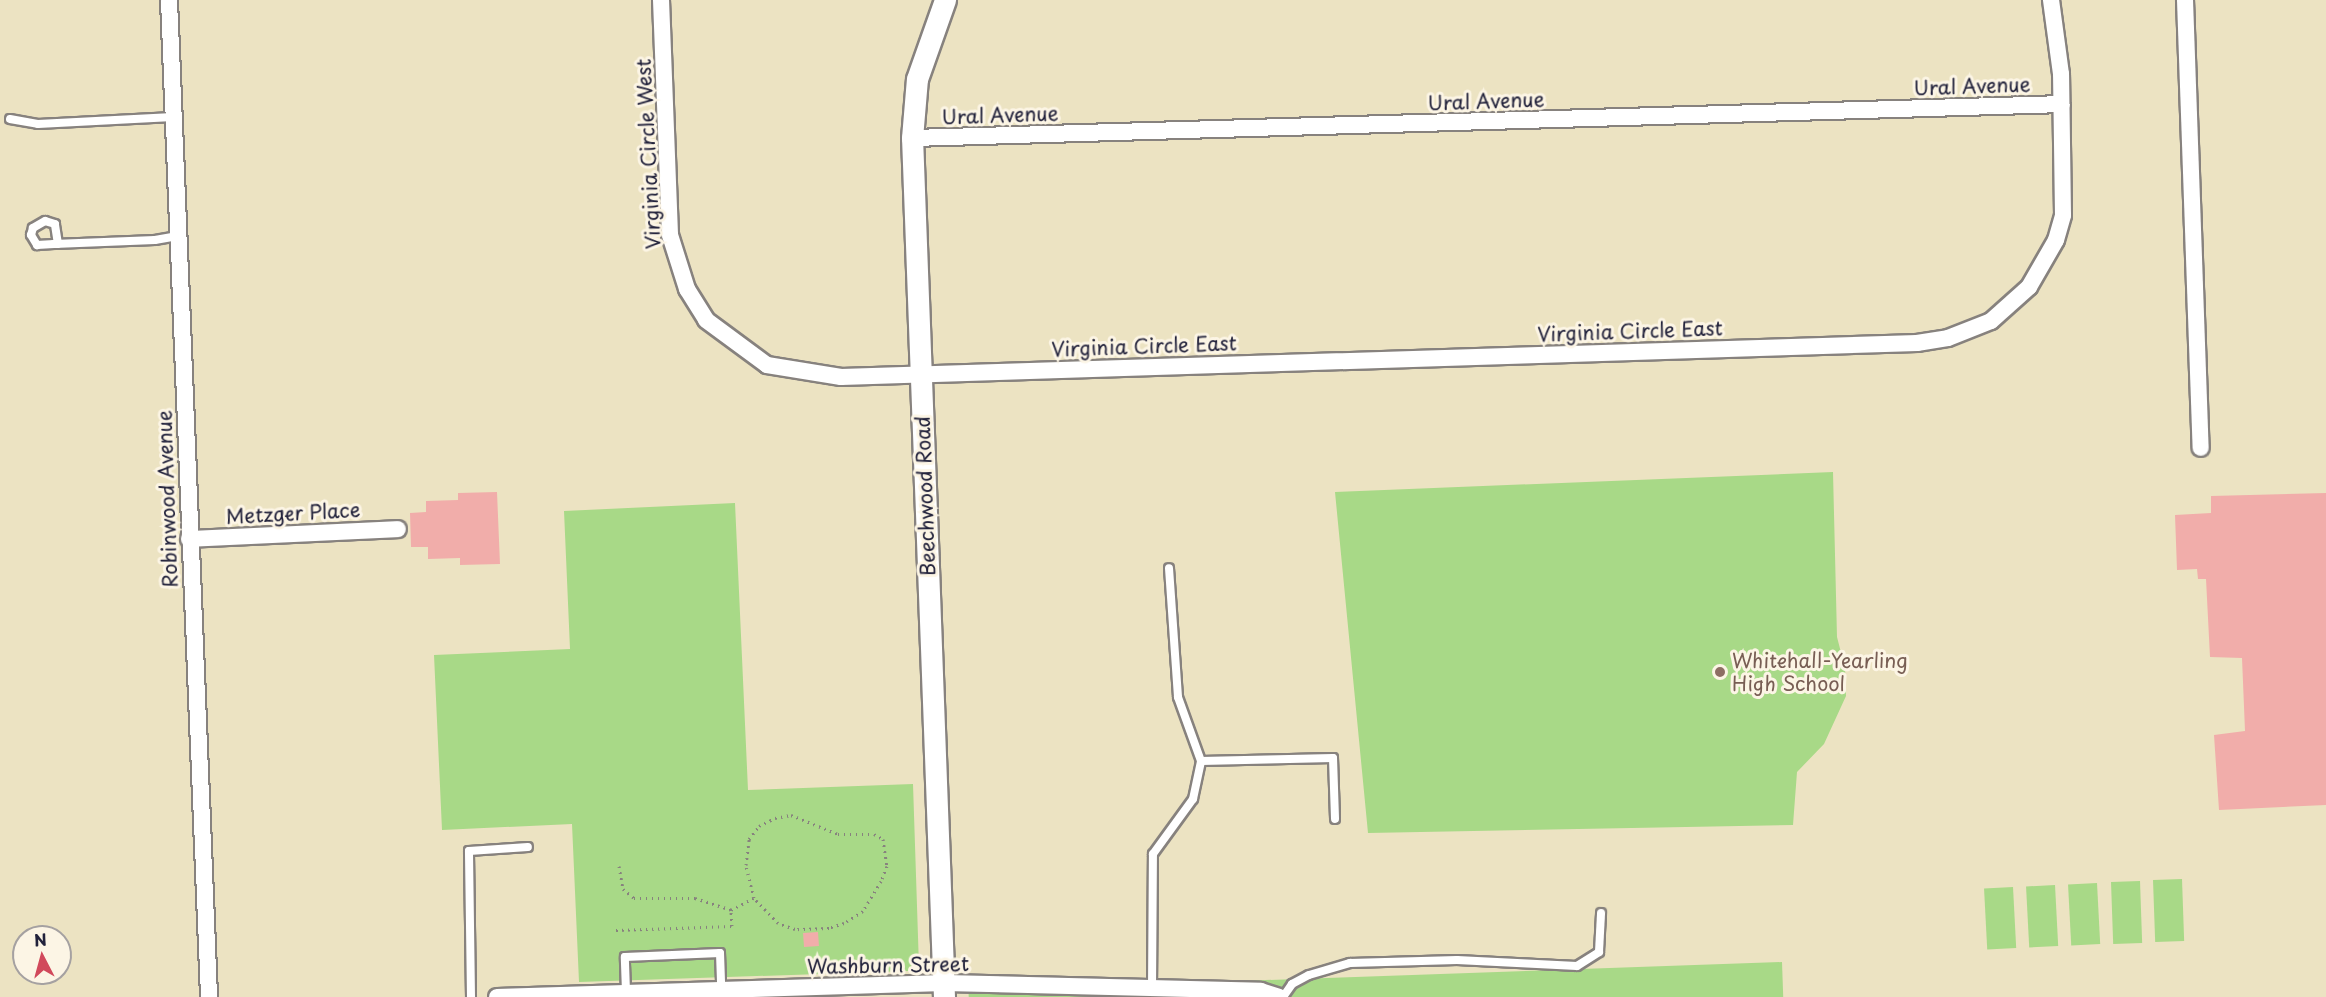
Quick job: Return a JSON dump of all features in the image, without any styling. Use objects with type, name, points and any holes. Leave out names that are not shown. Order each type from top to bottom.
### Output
[{"type":"street","name":"Robinwood Avenue","points":[[169,0],[209,997]]},
{"type":"street","name":"Virginia Circle West","points":[[661,0],[670,234],[678,269],[706,320],[767,365],[830,376],[920,375]]},
{"type":"street","name":"Beechwood Road","points":[[944,990],[912,138],[916,80],[945,0]]},
{"type":"street","name":"Virginia Circle East","points":[[920,375],[1917,343],[1948,338],[1991,321],[2029,286],[2044,264],[2063,215],[2061,104],[2051,0]]},
{"type":"street","points":[[2185,0],[2201,447]]},
{"type":"street","name":"Ural Avenue","points":[[912,138],[2061,104]]},
{"type":"street","name":"Metzger Place","points":[[189,539],[399,529]]},
{"type":"street","name":"Washburn Street","points":[[497,997],[721,989],[1261,991],[1281,997]]},
{"type":"lane","points":[[10,118],[38,124],[174,117]]},
{"type":"lane","points":[[58,244],[178,236]]},
{"type":"lane","points":[[1152,990],[1153,854],[1193,798],[1201,760],[1178,697],[1169,568]]},
{"type":"lane","points":[[1201,760],[1334,758],[1335,819]]},
{"type":"lane","points":[[471,997],[469,851],[528,847]]},
{"type":"lane","points":[[1281,997],[1292,984],[1309,975],[1350,963],[1457,960],[1577,966],[1599,952],[1601,913]]},
{"type":"lane","points":[[626,992],[625,957],[720,953],[721,989]]},
{"type":"path","points":[[791,815],[838,834],[874,834],[883,839],[887,866],[881,881],[863,911],[844,922],[829,928],[795,930],[778,923],[754,898],[746,865],[749,839],[759,826],[775,818],[791,815]]},
{"type":"path","points":[[619,866],[623,889],[634,898],[696,898],[731,910],[754,898]]},
{"type":"path","points":[[616,930],[732,926],[731,910]]},
{"type":"green space","points":[[1833,472],[1837,637],[1845,668],[1846,696],[1824,744],[1797,772],[1793,825],[1368,833],[1335,492]]},
{"type":"green space","points":[[735,503],[748,790],[913,784],[919,967],[909,971],[579,982],[572,824],[442,830],[434,655],[570,649],[564,511]]},
{"type":"green space","points":[[2182,879],[2184,941],[2155,942],[2153,880]]},
{"type":"green space","points":[[2140,881],[2142,943],[2113,944],[2111,882]]},
{"type":"green space","points":[[2097,883],[2100,944],[2071,945],[2068,885]]},
{"type":"green space","points":[[2055,885],[2058,946],[2029,947],[2026,887]]},
{"type":"green space","points":[[2013,887],[2016,948],[1987,949],[1984,889]]},
{"type":"green space","points":[[1782,962],[1783,997],[969,997],[968,990]]},
{"type":"building","points":[[497,492],[500,564],[460,565],[460,558],[428,559],[428,547],[411,547],[410,513],[426,512],[426,501],[458,500],[458,493]]},
{"type":"building","points":[[2326,493],[2326,805],[2219,810],[2214,735],[2245,731],[2242,658],[2210,657],[2206,579],[2198,579],[2197,569],[2177,570],[2175,515],[2211,513],[2211,496]]},
{"type":"building","points":[[818,932],[819,946],[804,947],[803,933]]},
{"type":"place","name":"Whitehall-Yearling High School","points":[[1720,672]]}]
